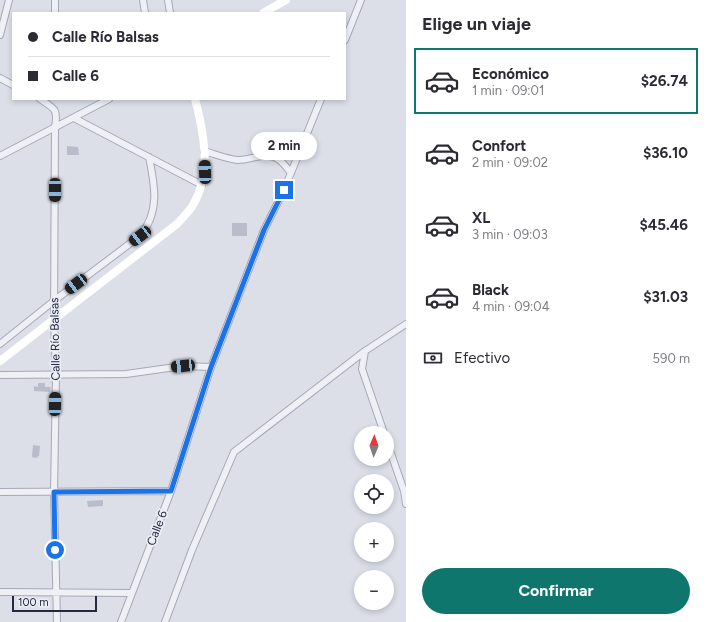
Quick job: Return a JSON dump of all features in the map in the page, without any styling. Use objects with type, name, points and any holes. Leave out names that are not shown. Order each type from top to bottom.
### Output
[{"type":"street","points":[[0,35],[9,0]]},
{"type":"street","points":[[55,12],[58,0]]},
{"type":"street","points":[[143,0],[145,12]]},
{"type":"street","points":[[168,0],[170,12]]},
{"type":"street","points":[[265,12],[286,0]]},
{"type":"street","points":[[346,38],[361,0]]},
{"type":"street","points":[[0,78],[12,84]]},
{"type":"street","name":"Calle Río Balsas","points":[[41,100],[56,112],[54,319],[56,375],[54,492],[57,622]]},
{"type":"street","points":[[0,156],[106,100]]},
{"type":"street","points":[[0,361],[177,224],[192,206],[202,185],[205,172],[204,151],[195,100]]},
{"type":"street","name":"Calle 6","points":[[122,622],[131,593],[171,491],[211,367],[264,230],[291,173],[321,100]]},
{"type":"street","points":[[74,118],[202,185]]},
{"type":"street","points":[[204,151],[237,160],[268,155],[273,156],[279,159],[291,173]]},
{"type":"street","points":[[0,344],[55,300],[140,236],[148,227],[155,193],[149,157]]},
{"type":"street","points":[[120,251],[125,265]]},
{"type":"street","points":[[165,622],[192,550],[234,452],[364,351],[406,324]]},
{"type":"street","points":[[364,351],[362,369],[382,426]]},
{"type":"street","points":[[0,375],[126,374],[183,366],[211,367]]},
{"type":"street","points":[[394,462],[404,491],[406,504]]},
{"type":"street","points":[[0,492],[171,491]]},
{"type":"street","points":[[0,592],[131,593]]},
{"type":"building","points":[[67,146],[78,147],[79,155],[67,155]]},
{"type":"building","points":[[232,223],[247,223],[247,236],[232,236]]},
{"type":"building","points":[[38,383],[45,383],[45,387],[51,387],[50,392],[34,391],[34,386],[38,387]]},
{"type":"building","points":[[33,445],[40,446],[39,456],[37,458],[32,457]]},
{"type":"building","points":[[103,500],[103,506],[88,507],[87,501]]},
{"type":"route","points":[[55,550],[54,492],[171,491],[211,367],[264,230],[284,190]]}]
